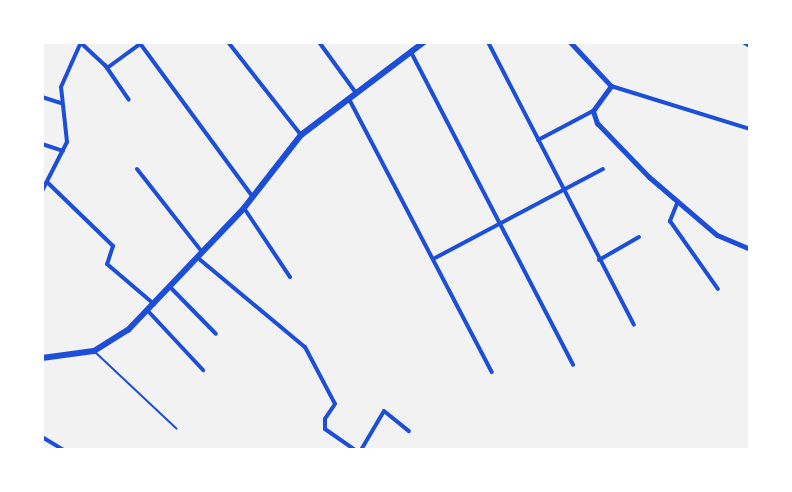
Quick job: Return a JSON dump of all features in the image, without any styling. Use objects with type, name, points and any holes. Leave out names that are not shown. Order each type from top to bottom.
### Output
[{"type":"main road","points":[[42,358],[94,351],[128,330],[155,305],[244,208],[301,136],[412,54],[424,42]]},
{"type":"street","points":[[228,42],[301,136]]},
{"type":"street","points":[[319,42],[356,94]]},
{"type":"street","points":[[488,42],[634,325]]},
{"type":"street","points":[[570,42],[612,86],[750,129]]},
{"type":"street","points":[[743,42],[750,46]]},
{"type":"street","points":[[42,191],[63,151],[69,128],[61,103],[64,74],[81,43],[107,68],[129,100]]},
{"type":"street","points":[[107,68],[139,43],[253,197]]},
{"type":"street","points":[[412,54],[573,365]]},
{"type":"street","points":[[538,140],[593,111],[612,86]]},
{"type":"street","points":[[42,97],[61,103]]},
{"type":"street","points":[[349,100],[435,258],[492,372]]},
{"type":"street","points":[[593,111],[600,126],[678,201],[717,235],[750,250]]},
{"type":"street","points":[[42,144],[63,151]]},
{"type":"street","points":[[435,258],[566,192],[603,168]]},
{"type":"street","points":[[137,169],[200,255],[305,347],[335,404],[325,419],[325,430],[355,450]]},
{"type":"street","points":[[47,182],[113,246],[107,264],[155,305]]},
{"type":"street","points":[[678,201],[670,221],[718,289]]},
{"type":"street","points":[[244,208],[290,277]]},
{"type":"street","points":[[600,260],[639,237]]},
{"type":"street","points":[[171,288],[216,334]]},
{"type":"street","points":[[148,311],[203,370]]},
{"type":"street","points":[[361,450],[384,411],[409,431]]},
{"type":"street","points":[[42,436],[64,450]]},
{"type":"lane","points":[[94,351],[177,429]]}]
